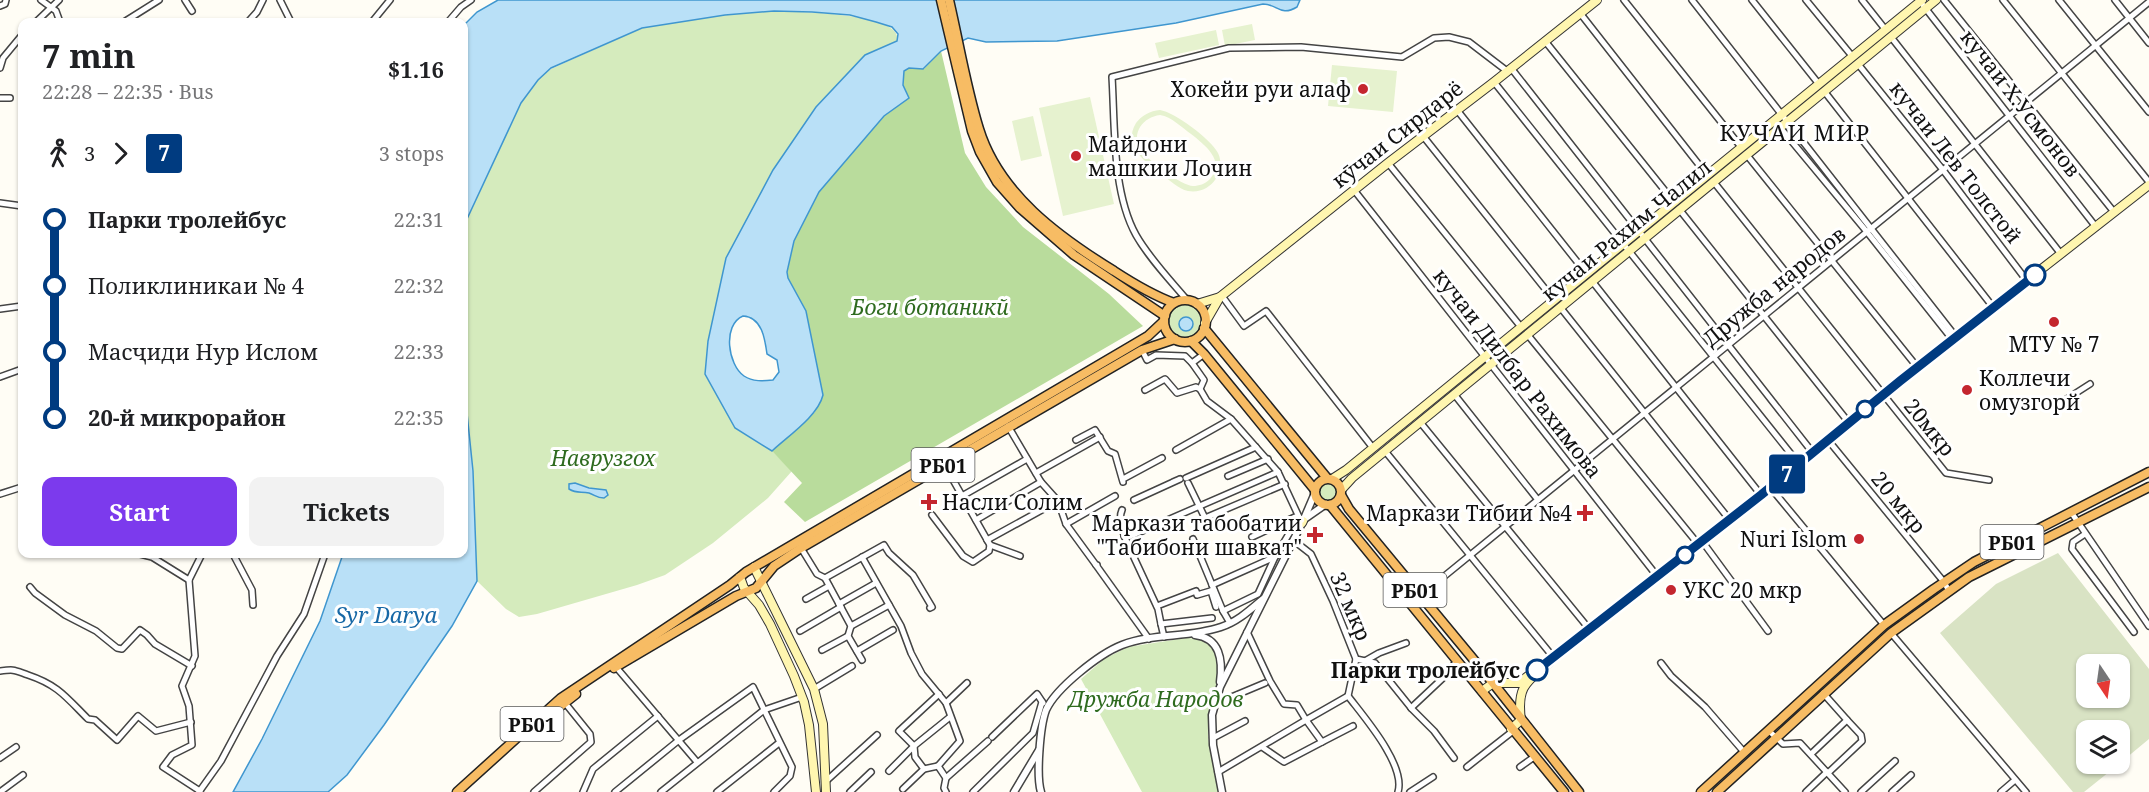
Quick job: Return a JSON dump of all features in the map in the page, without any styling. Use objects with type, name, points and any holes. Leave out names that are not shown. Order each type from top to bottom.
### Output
[{"type":"highway","points":[[941,0],[975,130],[1004,179],[1022,201],[1077,249],[1154,296],[1174,303],[1187,300],[1197,304]]},
{"type":"highway","points":[[949,0],[980,152],[997,182],[1020,208],[1074,255],[1164,319],[1167,332],[1175,339]]},
{"type":"highway","name":"РБ01","points":[[464,792],[589,683],[754,567],[1126,350],[1148,336],[1164,319],[1170,306],[1174,303]]},
{"type":"highway","name":"РБ01","points":[[1197,304],[1205,316],[1205,326],[1215,344],[1330,479],[1338,483],[1349,509],[1579,792]]},
{"type":"highway","points":[[1191,341],[1199,336],[1205,326]]},
{"type":"highway","name":"РБ01","points":[[457,792],[561,698],[614,665],[736,596],[756,588],[774,566],[801,548],[1008,426],[1142,350],[1175,339],[1191,341],[1204,354],[1315,492],[1318,501],[1328,505],[1482,691],[1510,732],[1564,792]]},
{"type":"highway","name":"РБ01","points":[[1701,792],[1884,625],[1944,582],[1974,562],[2149,472]]},
{"type":"highway","points":[[1315,492],[1318,483],[1330,479]]},
{"type":"highway","name":"РБ01","points":[[1717,792],[1891,633],[1949,591],[1969,577],[2149,487]]},
{"type":"highway","points":[[1328,505],[1337,501],[1341,492]]},
{"type":"highway","points":[[1414,610],[1416,602],[1422,598]]},
{"type":"highway","points":[[1433,633],[1440,632],[1443,624]]},
{"type":"main road","name":"кӯчаи Сирдарё","points":[[1221,296],[1597,0]]},
{"type":"main road","name":"кучаи Рахим Чалил","points":[[1743,151],[1777,117],[1921,0]]},
{"type":"main road","name":"кучаи Рахим Чалил","points":[[1330,479],[1373,448],[1622,244],[1642,233],[1743,151],[1783,124],[1936,0]]},
{"type":"main road","points":[[1482,691],[1492,683],[1519,683],[1554,658],[1829,441],[1882,394],[2149,184]]},
{"type":"main road","name":"кучаи Рахим Чалил","points":[[1341,492],[1352,478],[1628,251],[1642,233]]},
{"type":"main road","points":[[1197,304],[1221,296]]},
{"type":"main road","points":[[1205,326],[1221,296]]},
{"type":"main road","points":[[754,567],[814,688],[823,724],[826,792]]},
{"type":"main road","points":[[740,577],[747,592],[759,605],[770,624],[802,698],[809,725],[816,792]]},
{"type":"main road","points":[[1510,732],[1521,720],[1520,696],[1524,685],[1554,658]]},
{"type":"street","points":[[0,6],[6,4],[6,0]]},
{"type":"street","points":[[41,0],[52,7],[59,18]]},
{"type":"street","points":[[40,18],[59,0]]},
{"type":"street","points":[[130,18],[159,0]]},
{"type":"street","points":[[185,0],[192,11]]},
{"type":"street","points":[[252,18],[263,0]]},
{"type":"street","points":[[280,0],[289,18]]},
{"type":"street","points":[[375,18],[390,0]]},
{"type":"street","points":[[451,18],[471,0]]},
{"type":"street","points":[[1624,0],[1914,363]]},
{"type":"street","points":[[1692,0],[1777,117],[1954,338]]},
{"type":"street","points":[[1752,0],[1818,83]]},
{"type":"street","points":[[1806,0],[1852,56]]},
{"type":"street","points":[[1862,0],[1885,29]]},
{"type":"street","name":"кучаи Х.Усмонов","points":[[1921,0],[2096,227]]},
{"type":"street","name":"кучаи Х.Усмонов","points":[[1944,0],[2114,212]]},
{"type":"street","points":[[2003,0],[2149,184]]},
{"type":"street","points":[[2059,0],[2149,112]]},
{"type":"street","points":[[2115,0],[2149,43]]},
{"type":"street","name":"Дружба народов","points":[[1422,598],[1504,527],[2149,2]]},
{"type":"street","name":"20мкр","points":[[1580,13],[1946,473],[1989,480]]},
{"type":"street","points":[[1187,300],[1137,236],[1125,211],[1118,170],[1112,76],[1229,48],[1301,47],[1402,57],[1434,38],[1449,37],[1469,42],[1509,69],[1642,233],[1813,453]]},
{"type":"street","points":[[1891,37],[2061,254]]},
{"type":"street","points":[[0,63],[18,40]]},
{"type":"street","points":[[1545,41],[1846,419]]},
{"type":"street","name":"кучаи Лев Толстой","points":[[1858,64],[2027,281]]},
{"type":"street","points":[[1494,82],[1799,464]]},
{"type":"street","points":[[1824,91],[1993,307]]},
{"type":"street","points":[[0,98],[10,98]]},
{"type":"street","points":[[1457,110],[1586,273]]},
{"type":"street","points":[[1424,136],[1554,300]]},
{"type":"street","points":[[1388,163],[1521,327]]},
{"type":"street","name":"кучаи Дилбар Рахимова","points":[[1354,190],[1657,576]]},
{"type":"street","points":[[0,203],[18,205]]},
{"type":"street","points":[[1592,281],[1761,495]]},
{"type":"street","points":[[1221,296],[1244,326],[1266,311],[1373,448]]},
{"type":"street","points":[[0,309],[18,307]]},
{"type":"street","points":[[1560,307],[1729,519]]},
{"type":"street","points":[[1527,334],[1700,542],[1768,631]]},
{"type":"street","points":[[1142,350],[1147,360],[1156,355],[1185,356],[1204,381],[1200,389]]},
{"type":"street","points":[[1192,363],[1204,354]]},
{"type":"street","points":[[0,377],[18,370]]},
{"type":"street","points":[[1145,390],[1165,379],[1176,393],[1196,387],[1200,389],[1207,401],[1231,419],[1268,459],[1285,484],[1300,518],[1293,540],[1220,687]]},
{"type":"street","points":[[2064,399],[2090,384]]},
{"type":"street","points":[[1454,394],[1538,500]]},
{"type":"street","points":[[1176,450],[1231,419]]},
{"type":"street","points":[[1420,422],[1590,630]]},
{"type":"street","points":[[1008,426],[1041,482],[1058,501],[1066,524],[1149,639]]},
{"type":"street","points":[[1077,440],[1095,430],[1108,451],[1115,453],[1123,480],[1162,458]]},
{"type":"street","points":[[1036,473],[1100,437]]},
{"type":"street","name":"20 мкр","points":[[1829,441],[1949,591]]},
{"type":"street","points":[[1256,447],[1187,481],[1205,518],[1285,484]]},
{"type":"street","points":[[1385,451],[1554,658]]},
{"type":"street","points":[[962,496],[1027,459]]},
{"type":"street","points":[[1228,476],[1268,459]]},
{"type":"street","points":[[932,515],[963,556],[973,562],[989,551],[989,542],[944,464]]},
{"type":"street","points":[[1124,536],[1133,535],[1278,472]]},
{"type":"street","points":[[1134,500],[1180,479],[1173,482]]},
{"type":"street","points":[[976,520],[1041,482]]},
{"type":"street","points":[[1770,487],[1884,625]]},
{"type":"street","points":[[0,494],[18,488]]},
{"type":"street","points":[[1223,611],[1258,594],[1275,558],[1315,492]]},
{"type":"street","points":[[1066,524],[1115,496]]},
{"type":"street","points":[[989,542],[1058,501]]},
{"type":"street","points":[[1252,537],[1328,505]]},
{"type":"street","points":[[1122,510],[1120,513],[1124,536],[1157,606],[1164,637]]},
{"type":"street","points":[[2071,512],[2149,626]]},
{"type":"street","points":[[2085,534],[2073,542],[2072,549],[2134,633]]},
{"type":"street","points":[[1193,539],[1212,588],[1230,623]]},
{"type":"street","name":"32 мкр","points":[[1293,540],[1311,554],[1356,659],[1375,663],[1411,708],[1434,731],[1454,758]]},
{"type":"street","points":[[989,542],[1020,556]]},
{"type":"street","points":[[825,578],[884,545],[913,574],[931,608]]},
{"type":"street","points":[[801,548],[817,574],[825,578],[851,627]]},
{"type":"street","points":[[862,557],[901,626],[922,674],[946,703],[960,741],[938,766],[924,769],[903,789]]},
{"type":"street","points":[[154,558],[189,580]]},
{"type":"street","points":[[200,558],[189,580],[195,656],[182,686],[189,706],[192,745],[176,752],[163,767],[200,791],[221,761],[277,656],[304,614],[324,558]]},
{"type":"street","points":[[235,558],[252,590],[253,604]]},
{"type":"street","points":[[1157,606],[1196,591],[1197,595],[1275,558]]},
{"type":"street","points":[[800,631],[876,583]]},
{"type":"street","points":[[806,599],[829,586]]},
{"type":"street","points":[[30,587],[34,593],[65,615],[96,631],[117,648],[122,649],[140,630],[147,634],[155,644],[192,666]]},
{"type":"street","points":[[1212,588],[1216,607]]},
{"type":"street","points":[[1041,792],[1038,778],[1047,710],[1067,684],[1099,658],[1122,645],[1218,628],[1230,623],[1263,600]]},
{"type":"street","points":[[822,650],[848,636],[851,627],[889,605]]},
{"type":"street","points":[[1161,624],[1212,618]]},
{"type":"street","points":[[857,651],[893,630]]},
{"type":"street","points":[[1247,632],[1270,681],[1284,704],[1297,705],[1322,742]]},
{"type":"street","points":[[1186,633],[1209,638],[1219,650],[1222,668],[1220,687],[1212,716],[1213,738],[1222,792]]},
{"type":"street","points":[[1891,633],[2026,792]]},
{"type":"street","points":[[848,636],[862,660]]},
{"type":"street","points":[[1365,661],[1378,653],[1406,643]]},
{"type":"street","points":[[1218,772],[1348,696],[1356,659]]},
{"type":"street","points":[[1411,708],[1457,662]]},
{"type":"street","points":[[1661,663],[1671,676],[1705,706],[1744,752]]},
{"type":"street","points":[[614,665],[697,762]]},
{"type":"street","points":[[814,688],[852,666]]},
{"type":"street","points":[[0,671],[14,669],[45,680],[55,686],[88,719],[95,720],[117,740],[138,716],[156,731],[191,722]]},
{"type":"street","points":[[946,703],[967,683]]},
{"type":"street","points":[[1222,701],[1265,683]]},
{"type":"street","points":[[615,792],[679,740],[753,687],[792,767],[790,776],[774,792]]},
{"type":"street","points":[[1806,792],[1862,741],[1861,735],[1823,693]]},
{"type":"street","points":[[924,769],[915,757],[914,746],[899,731],[939,694]]},
{"type":"street","points":[[943,791],[946,778],[1037,694],[1047,710]]},
{"type":"street","points":[[1348,696],[1377,735],[1393,762],[1400,786],[1398,792]]},
{"type":"street","points":[[661,792],[764,710],[802,698]]},
{"type":"street","points":[[534,792],[591,742],[591,734],[565,702]]},
{"type":"street","points":[[973,792],[1033,733],[1042,702]]},
{"type":"street","points":[[583,792],[593,769],[658,716]]},
{"type":"street","points":[[889,771],[914,746],[950,717]]},
{"type":"street","points":[[1811,754],[1846,720]]},
{"type":"street","points":[[1213,738],[1245,721]]},
{"type":"street","points":[[1262,747],[1284,762],[1353,726]]},
{"type":"street","points":[[1768,730],[1783,744],[1800,743],[1845,792]]},
{"type":"street","points":[[1467,767],[1510,732]]},
{"type":"street","points":[[825,782],[877,735]]},
{"type":"street","points":[[717,792],[779,743]]},
{"type":"street","points":[[0,758],[16,747]]},
{"type":"street","points":[[1014,792],[1041,747]]},
{"type":"street","points":[[1520,767],[1534,757]]},
{"type":"street","points":[[1861,792],[1895,761]]},
{"type":"street","points":[[938,766],[946,778]]},
{"type":"street","points":[[850,792],[871,772]]},
{"type":"street","points":[[0,792],[23,775]]},
{"type":"street","points":[[1892,792],[1911,775]]},
{"type":"street","points":[[1410,792],[1433,777]]},
{"type":"street","points":[[2001,792],[2015,780]]},
{"type":"green space","name":"Наврузгох","points":[[774,11],[845,15],[884,24],[895,31],[897,41],[865,55],[816,107],[773,170],[726,258],[708,341],[705,374],[735,428],[772,451],[792,471],[768,498],[713,543],[665,575],[537,614],[519,617],[506,609],[477,581],[473,471],[468,423],[468,217],[521,103],[538,80],[551,69],[642,28],[725,15]]},
{"type":"green space","points":[[1252,24],[1255,40],[1225,46],[1222,30]]},
{"type":"green space","points":[[1216,30],[1219,45],[1159,58],[1155,43]]},
{"type":"green space","name":"Боги ботаникй","points":[[941,51],[965,153],[986,187],[1023,227],[1109,294],[1143,326],[805,522],[784,502],[802,483],[772,451],[815,412],[806,311],[787,272],[794,241],[819,192],[884,116],[909,98],[903,85],[904,71],[909,68],[924,69]]},
{"type":"green space","name":"Хокейи руи алаф","points":[[1332,65],[1397,71],[1393,112],[1328,106]]},
{"type":"green space","name":"Майдони машкии Лочин","points":[[1090,97],[1114,204],[1063,216],[1039,108]]},
{"type":"green space","points":[[1160,110],[1183,121],[1200,134],[1218,153],[1220,168],[1215,181],[1210,186],[1196,191],[1181,188],[1138,153],[1132,139],[1132,131],[1136,123],[1150,112]],"holes":[[[1160,115],[1176,123],[1212,154],[1216,166],[1210,179],[1206,182],[1193,186],[1181,182],[1157,165],[1140,149],[1137,137],[1140,127],[1148,119]]]},
{"type":"green space","points":[[1033,116],[1042,156],[1021,161],[1012,121]]},
{"type":"green space","points":[[1184,304],[1196,309],[1201,321],[1196,333],[1184,338],[1172,333],[1167,321],[1172,309]]},
{"type":"green space","points":[[1325,484],[1331,484],[1336,492],[1334,498],[1325,500],[1320,495],[1320,489]]},
{"type":"green space","points":[[2058,553],[2149,669],[2149,739],[2130,755],[2130,720],[2076,720],[2076,774],[2106,774],[2084,792],[2073,792],[1940,633],[1996,584]]},
{"type":"green space","name":"Дружба Народов","points":[[1186,638],[1203,640],[1212,647],[1217,658],[1218,671],[1208,735],[1220,792],[1142,792],[1081,679],[1104,659],[1128,647]]},
{"type":"water","points":[[498,0],[1300,0],[1297,7],[1287,11],[1263,4],[1176,23],[1057,41],[986,42],[968,38],[941,51],[923,69],[909,68],[904,71],[903,85],[909,98],[884,116],[819,192],[794,241],[787,272],[788,278],[806,311],[823,395],[809,418],[772,451],[735,428],[705,374],[708,341],[726,258],[773,170],[816,107],[865,55],[897,41],[898,34],[892,27],[850,15],[774,11],[725,15],[642,28],[551,68],[538,80],[521,103],[468,217],[468,21],[477,12]],"holes":[[[743,316],[754,320],[761,330],[767,354],[777,360],[779,372],[773,380],[758,381],[747,378],[739,371],[731,355],[730,336],[736,321]]]},
{"type":"water","points":[[1186,317],[1191,319],[1193,324],[1191,329],[1186,331],[1181,329],[1179,324],[1181,319]]},
{"type":"water","name":"Syr Darya","points":[[468,423],[473,471],[477,581],[452,626],[347,775],[328,792],[233,792],[262,739],[320,621],[342,558],[468,558]]},
{"type":"water","points":[[575,483],[606,490],[608,495],[602,498],[569,489],[569,484]]},
{"type":"bus line","name":"7","points":[[1537,670],[1761,495],[1900,381],[2035,275]]},
{"type":"place","name":"Хокейи руи алаф","points":[[1363,89]]},
{"type":"place","name":"Майдони машкии Лочин","points":[[1076,156]]},
{"type":"place","name":"МТУ № 7","points":[[2054,322]]},
{"type":"place","name":"Коллечи омузгорй","points":[[1967,390]]},
{"type":"place","name":"Насли Солим","points":[[929,502]]},
{"type":"place","name":"Маркази Тибии №4","points":[[1585,513]]},
{"type":"place","name":"Маркази табобатии \"Табибони шавкат\"","points":[[1315,535]]},
{"type":"place","name":"Nuri Islom","points":[[1859,539]]},
{"type":"place","name":"УКС 20 мкр","points":[[1671,590]]},
{"type":"place","name":"Парки тролейбус","points":[[1537,670]]},
{"type":"district","name":"КУЧАИ МИР","points":[[1795,132]]}]
